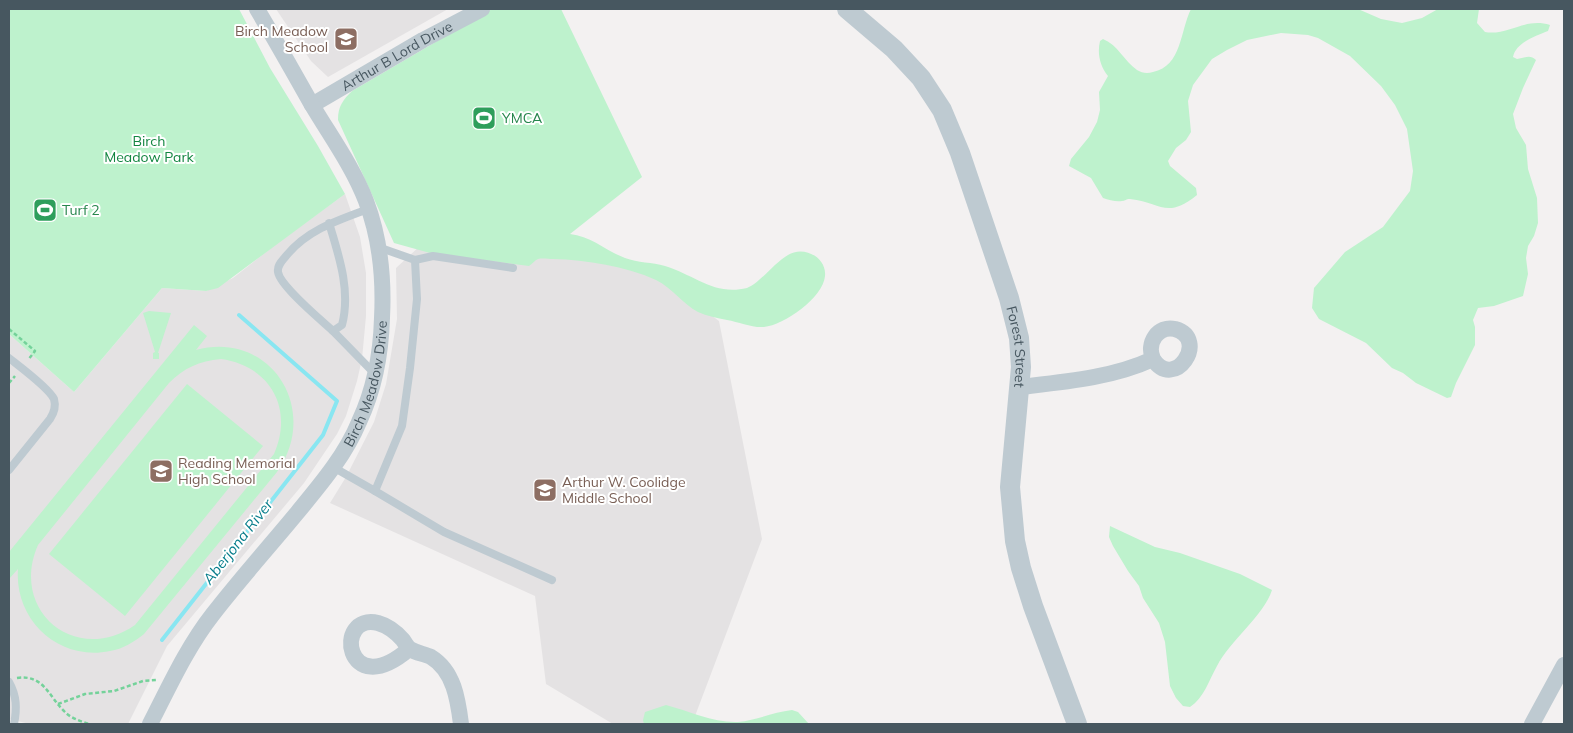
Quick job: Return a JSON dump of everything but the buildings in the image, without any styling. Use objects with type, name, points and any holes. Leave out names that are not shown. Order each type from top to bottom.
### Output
[{"type":"street","name":"Birch Meadow Drive","points":[[150,724],[185,656],[207,622],[333,467],[359,423],[371,390],[381,341],[382,272],[368,208],[354,175],[257,9]]},
{"type":"street","name":"Forest Street","points":[[847,9],[894,49],[921,78],[933,96],[950,128],[999,266],[1016,323],[1020,354],[1020,387],[1010,487],[1015,541],[1033,606],[1076,724]]},
{"type":"street","name":"Arthur B Lord Drive","points":[[312,105],[476,10]]},
{"type":"street","points":[[1020,387],[1084,378],[1126,369],[1153,359]]},
{"type":"street","points":[[409,649],[436,660],[446,671],[455,693],[461,724]]},
{"type":"street","points":[[1532,724],[1564,666]]},
{"type":"lane","points":[[368,208],[329,223],[310,234],[290,250],[279,264],[278,273],[283,284],[375,374]]},
{"type":"lane","points":[[329,223],[344,282],[345,315],[342,325],[333,331]]},
{"type":"lane","points":[[378,247],[415,260],[433,256],[514,268]]},
{"type":"lane","points":[[375,491],[402,426],[417,299],[415,260]]},
{"type":"lane","points":[[9,358],[51,394],[55,408],[50,419],[9,470]]},
{"type":"lane","points":[[333,467],[444,532],[552,580]]},
{"type":"lane","points":[[11,681],[16,702],[14,724]]},
{"type":"path","points":[[11,681],[23,677],[37,681],[50,692],[58,704],[70,716],[89,724]]},
{"type":"path","points":[[58,704],[84,694],[114,691],[143,681],[157,680]]},
{"type":"shaded area","name":"Birch Meadow School","points":[[276,9],[448,9],[328,77],[311,61]]},
{"type":"shaded area","name":"Reading Memorial High School","points":[[345,194],[360,237],[366,273],[366,316],[362,359],[357,381],[346,416],[337,434],[304,483],[167,646],[128,724],[30,724],[9,719],[9,334],[74,392],[162,288],[206,291],[233,278]]},
{"type":"shaded area","name":"Arthur W. Coolidge Middle School","points":[[433,234],[643,265],[719,321],[762,539],[692,724],[613,724],[546,684],[535,596],[330,503],[346,477],[374,422],[386,384],[397,319],[396,268]]},
{"type":"green space","name":"Birch Meadow Park","points":[[9,9],[239,9],[270,68],[345,194],[218,288],[206,291],[162,288],[74,392],[9,334]]},
{"type":"green space","points":[[492,9],[561,9],[642,177],[570,234],[592,241],[625,258],[665,266],[714,287],[735,290],[752,286],[788,255],[800,251],[807,252],[818,258],[825,269],[823,284],[810,301],[792,316],[782,321],[764,327],[755,327],[698,312],[656,280],[619,267],[579,261],[543,259],[537,260],[529,266],[430,253],[394,243],[338,120],[340,107],[352,91]]},
{"type":"green space","points":[[1191,9],[1358,9],[1381,19],[1402,23],[1422,18],[1438,9],[1479,9],[1477,23],[1485,32],[1493,33],[1533,23],[1550,25],[1548,31],[1532,37],[1518,47],[1513,57],[1517,59],[1529,57],[1536,60],[1513,114],[1516,128],[1526,145],[1528,169],[1537,198],[1538,223],[1534,236],[1528,246],[1526,258],[1528,274],[1523,296],[1494,306],[1478,308],[1473,320],[1475,345],[1451,397],[1447,398],[1416,383],[1403,373],[1392,368],[1366,343],[1319,319],[1312,308],[1314,288],[1345,252],[1383,227],[1410,191],[1413,171],[1407,129],[1395,105],[1381,86],[1350,56],[1318,38],[1308,35],[1281,33],[1247,40],[1212,59],[1193,85],[1188,101],[1191,132],[1186,140],[1176,148],[1168,161],[1170,166],[1196,188],[1197,195],[1178,207],[1164,208],[1130,199],[1117,201],[1103,198],[1091,178],[1069,166],[1071,159],[1089,137],[1097,122],[1100,110],[1099,92],[1108,76],[1100,60],[1100,41],[1103,39],[1113,45],[1137,70],[1145,73],[1153,72],[1170,63],[1175,55]]},
{"type":"green space","points":[[149,311],[171,313],[158,353],[159,359],[153,359],[153,353],[155,352],[143,313]]},
{"type":"green space","points":[[194,325],[207,336],[196,350],[223,347],[246,352],[266,363],[281,380],[290,401],[293,424],[289,448],[277,472],[144,634],[132,642],[115,650],[91,653],[74,650],[57,643],[43,633],[32,620],[24,605],[19,588],[18,569],[9,579],[9,552]],"holes":[[[221,359],[238,363],[253,370],[265,380],[279,406],[281,421],[274,454],[135,625],[113,636],[91,639],[71,635],[54,625],[40,610],[33,591],[31,569],[38,545],[169,383],[186,369],[206,361]]]},
{"type":"green space","points":[[187,384],[263,446],[125,616],[49,554]]},
{"type":"green space","points":[[1110,526],[1155,547],[1180,553],[1240,574],[1272,590],[1262,609],[1230,647],[1217,666],[1203,694],[1190,707],[1183,706],[1176,698],[1170,686],[1165,642],[1159,623],[1143,598],[1139,586],[1113,546],[1109,537]]},
{"type":"green space","points":[[666,705],[711,719],[729,722],[745,721],[792,710],[798,712],[809,724],[644,724],[645,712]]},
{"type":"waterway","name":"Aberjona River","points":[[162,640],[323,435],[337,401],[239,315]]},
{"type":"place","name":"Birch Meadow School","points":[[346,39]]},
{"type":"place","name":"YMCA","points":[[484,118]]},
{"type":"place","name":"Turf 2","points":[[45,210]]},
{"type":"place","name":"Reading Memorial High School","points":[[161,471]]},
{"type":"place","name":"Arthur W. Coolidge Middle School","points":[[545,490]]}]
